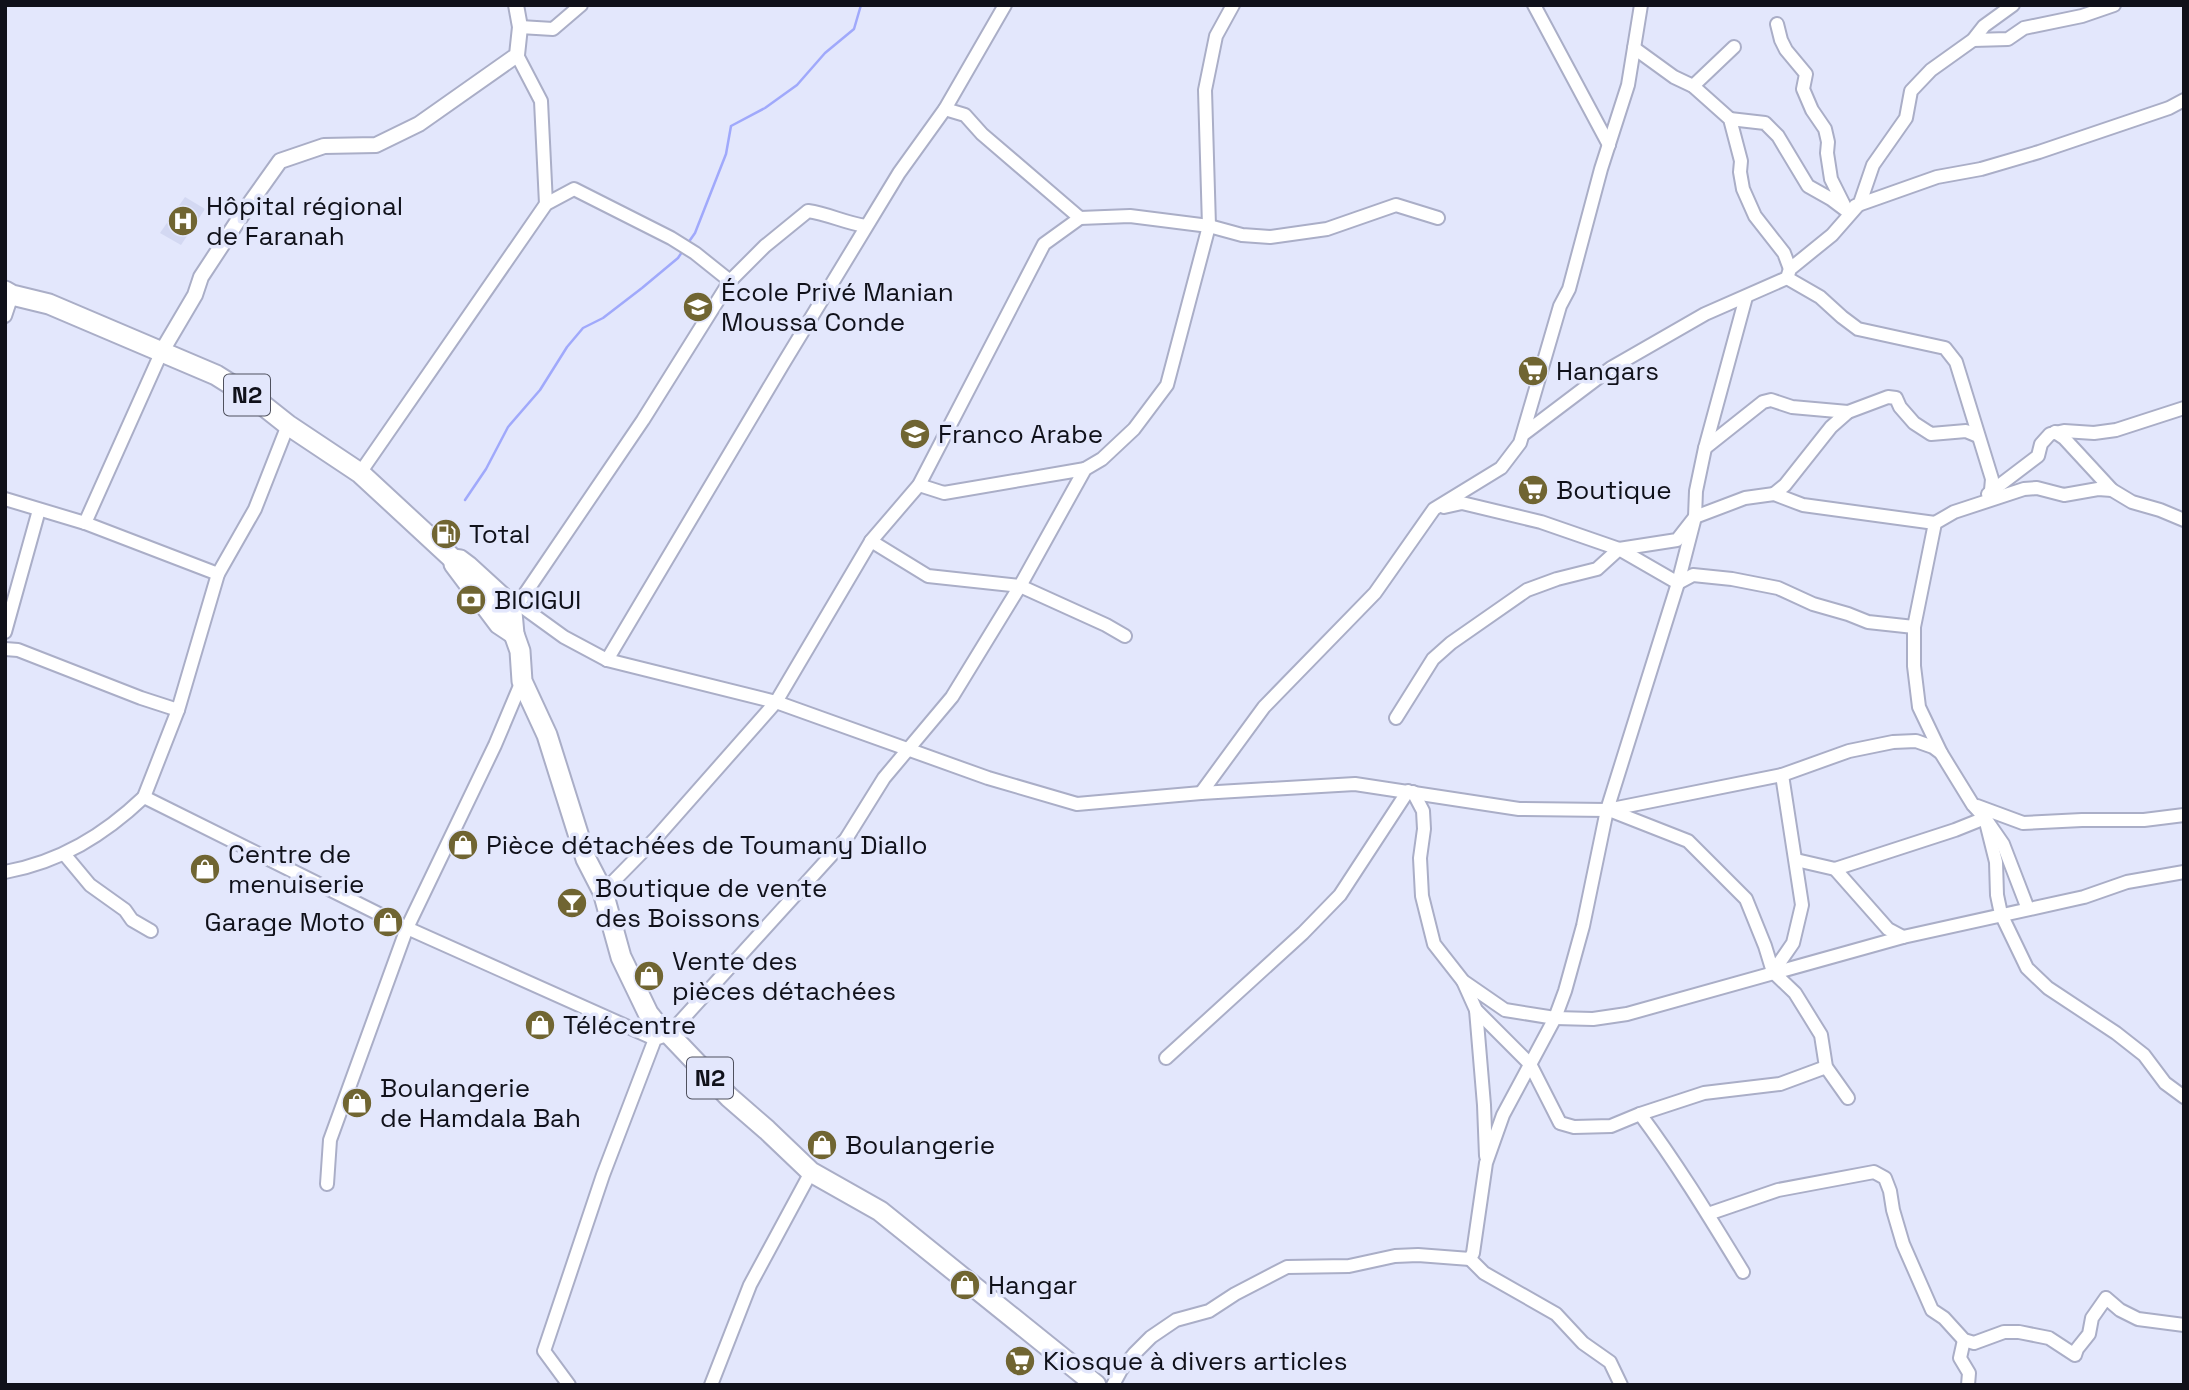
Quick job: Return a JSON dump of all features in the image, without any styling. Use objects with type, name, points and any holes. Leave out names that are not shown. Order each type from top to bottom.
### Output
[{"type":"highway","name":"N2","points":[[9,293],[49,304],[216,375],[360,473],[453,559],[468,566],[503,598],[520,652],[522,681],[547,735],[586,859],[603,892],[621,957],[662,1036],[811,1172],[880,1211],[1096,1385]]},
{"type":"street","points":[[516,5],[520,27],[517,55],[541,102],[546,204]]},
{"type":"street","points":[[520,27],[553,29],[581,5]]},
{"type":"street","points":[[607,660],[866,226],[899,173],[945,109],[1005,5]]},
{"type":"street","points":[[919,485],[944,493],[1086,469],[1102,459],[1134,429],[1167,384],[1209,226],[1205,90],[1216,36],[1234,5]]},
{"type":"street","points":[[1534,5],[1609,145]]},
{"type":"street","points":[[1201,793],[1264,707],[1375,593],[1434,509],[1501,468],[1520,443],[1560,306],[1569,289],[1628,85],[1641,5]]},
{"type":"street","points":[[1525,433],[1611,368],[1705,314],[1746,297],[1789,273],[1832,235],[1860,203],[1873,166],[1906,118],[1911,91],[1931,70],[1973,40],[1984,26],[2012,5]]},
{"type":"street","points":[[1973,40],[2008,39],[2024,28],[2082,16],[2114,5]]},
{"type":"street","points":[[1777,24],[1786,50],[1806,74],[1803,89],[1812,110],[1825,129],[1832,179],[1847,211]]},
{"type":"street","points":[[1693,86],[1734,47]]},
{"type":"street","points":[[1634,48],[1674,77],[1693,86],[1730,119],[1741,161],[1743,189],[1755,216],[1784,253],[1789,273],[1858,329],[1945,348],[1956,362],[1992,479],[1991,490]]},
{"type":"street","points":[[85,523],[162,351],[195,295],[201,277],[280,161],[324,146],[376,145],[419,124],[517,55]]},
{"type":"street","points":[[1847,211],[1860,203],[1937,177],[1981,169],[2039,152],[2169,108],[2184,100]]},
{"type":"street","points":[[945,109],[965,115],[982,134],[1080,218]]},
{"type":"street","points":[[1730,119],[1765,123],[1778,136],[1808,186],[1831,198],[1847,211]]},
{"type":"street","points":[[360,473],[546,204],[574,189],[671,238],[730,281]]},
{"type":"street","points":[[603,892],[656,838],[776,702],[871,541],[919,485],[1044,244],[1080,218],[1130,216],[1209,226],[1242,235],[1270,237],[1327,229],[1398,205],[1438,218]]},
{"type":"street","points":[[866,226],[846,223],[828,214],[808,211],[765,246],[730,281],[643,420],[511,618],[565,637],[607,660],[776,702],[988,778],[1077,804],[1355,784],[1519,809],[1607,810],[1782,775],[1849,751],[1893,742],[1916,741],[1941,753]]},
{"type":"street","points":[[5,316],[9,293]]},
{"type":"street","points":[[1486,1163],[1503,1115],[1555,1018],[1583,926],[1607,810],[1678,583],[1695,517],[1696,491],[1705,448],[1746,297]]},
{"type":"street","points":[[1773,494],[1785,485],[1831,427],[1849,412],[1888,397],[1896,398],[1914,423],[1931,434],[1966,431],[1978,436]]},
{"type":"street","points":[[1705,448],[1763,402],[1771,400],[1792,407],[1849,412]]},
{"type":"street","points":[[1980,503],[1991,490],[2038,456],[2041,444],[2050,434],[2116,430],[2184,408]]},
{"type":"street","points":[[5,872],[65,855],[118,822],[144,797],[178,710],[218,574],[256,509],[288,425]]},
{"type":"street","points":[[2055,432],[2064,438],[2112,490],[2132,502],[2184,520]]},
{"type":"street","points":[[569,1385],[544,1351],[603,1175],[662,1036],[846,839],[884,778],[952,697],[1020,586],[1086,469]]},
{"type":"street","points":[[1396,718],[1433,659],[1451,643],[1527,590],[1597,569],[1619,549],[1677,540],[1695,517],[1745,498],[1773,494],[1804,505],[1935,523],[1954,512],[2024,489],[2037,488],[2064,495],[2098,489],[2112,490]]},
{"type":"street","points":[[5,499],[85,523],[218,574]]},
{"type":"street","points":[[1434,509],[1462,503],[1541,522],[1619,549],[1678,583]]},
{"type":"street","points":[[5,632],[39,510]]},
{"type":"street","points":[[1935,523],[1914,627],[1914,666],[1919,707],[1941,753],[1973,805],[2003,844],[2028,909]]},
{"type":"street","points":[[871,541],[928,576],[1020,586],[1125,636]]},
{"type":"street","points":[[1678,583],[1693,575],[1732,579],[1777,588],[1813,604],[1868,622],[1914,627]]},
{"type":"street","points":[[5,649],[18,650],[178,710]]},
{"type":"street","points":[[327,1184],[330,1140],[407,928],[495,746],[522,681]]},
{"type":"street","points":[[1773,972],[1793,943],[1802,905],[1782,775]]},
{"type":"street","points":[[1410,791],[1423,811],[1424,829],[1420,858],[1422,896],[1434,944],[1463,981],[1476,1010],[1486,1163],[1470,1259]]},
{"type":"street","points":[[1166,1058],[1303,933],[1340,895],[1410,791]]},
{"type":"street","points":[[144,797],[407,928],[662,1036]]},
{"type":"street","points":[[1973,805],[2023,823],[2144,820],[2184,815]]},
{"type":"street","points":[[1607,810],[1688,841],[1746,899],[1773,972],[1795,993],[1821,1035],[1826,1067],[1848,1098]]},
{"type":"street","points":[[1796,860],[1835,869],[1985,818]]},
{"type":"street","points":[[1985,818],[1996,862],[1997,895],[2001,915],[2027,968],[2048,988],[2144,1055],[2165,1083],[2184,1097]]},
{"type":"street","points":[[65,855],[90,885],[151,932]]},
{"type":"street","points":[[1835,869],[1888,929],[1903,937]]},
{"type":"street","points":[[1463,981],[1505,1010],[1555,1018],[1593,1019],[1627,1014],[1903,937],[2084,897],[2127,882],[2184,872]]},
{"type":"street","points":[[1476,1010],[1530,1064],[1560,1123],[1574,1127],[1611,1126],[1704,1093],[1780,1084],[1826,1067]]},
{"type":"street","points":[[1640,1114],[1677,1164],[1743,1272]]},
{"type":"street","points":[[712,1385],[750,1285],[811,1172]]},
{"type":"street","points":[[1708,1214],[1778,1190],[1874,1172],[1885,1178],[1891,1191],[1893,1210],[1903,1244],[1927,1299],[1933,1310],[1964,1340],[1974,1343],[2004,1332],[2020,1332],[2049,1338],[2075,1355],[2089,1334],[2092,1318],[2106,1298],[2120,1310],[2138,1319],[2184,1325]]},
{"type":"street","points":[[1113,1385],[1134,1354],[1159,1332],[1176,1321],[1209,1311],[1287,1267],[1349,1266],[1395,1256],[1418,1255],[1470,1259],[1484,1273],[1556,1314],[1583,1343],[1610,1362],[1621,1385]]},
{"type":"street","points":[[1964,1340],[1959,1358],[1969,1373],[1968,1385]]},
{"type":"shaded area","name":"Hôpital régional de Faranah","points":[[185,197],[205,209],[181,245],[160,233]]},
{"type":"waterway","points":[[688,243],[695,233],[726,154],[731,126],[765,108],[797,85],[825,53],[854,29],[861,5]]},
{"type":"waterway","points":[[465,500],[486,469],[508,427],[540,390],[567,347],[583,328],[603,318],[682,252]]},
{"type":"place","name":"Hôpital régional de Faranah","points":[[183,221]]},
{"type":"place","name":"École Privé Manian Moussa Conde","points":[[698,307]]},
{"type":"place","name":"Hangars","points":[[1533,371]]},
{"type":"place","name":"Franco Arabe","points":[[915,434]]},
{"type":"place","name":"Boutique","points":[[1533,490]]},
{"type":"place","name":"Total","points":[[446,534]]},
{"type":"place","name":"BICIGUI","points":[[471,600]]},
{"type":"place","name":"Pièce détachées de Toumany Diallo","points":[[463,845]]},
{"type":"place","name":"Centre de menuiserie","points":[[205,869]]},
{"type":"place","name":"Boutique de vente des Boissons","points":[[572,903]]},
{"type":"place","name":"Garage Moto","points":[[388,922]]},
{"type":"place","name":"Vente des pièces détachées","points":[[649,976]]},
{"type":"place","name":"Télécentre","points":[[540,1025]]},
{"type":"place","name":"Boulangerie de Hamdala Bah","points":[[357,1103]]},
{"type":"place","name":"Boulangerie","points":[[822,1145]]},
{"type":"place","name":"Hangar","points":[[965,1285]]},
{"type":"place","name":"Kiosque à divers articles","points":[[1020,1361]]}]
